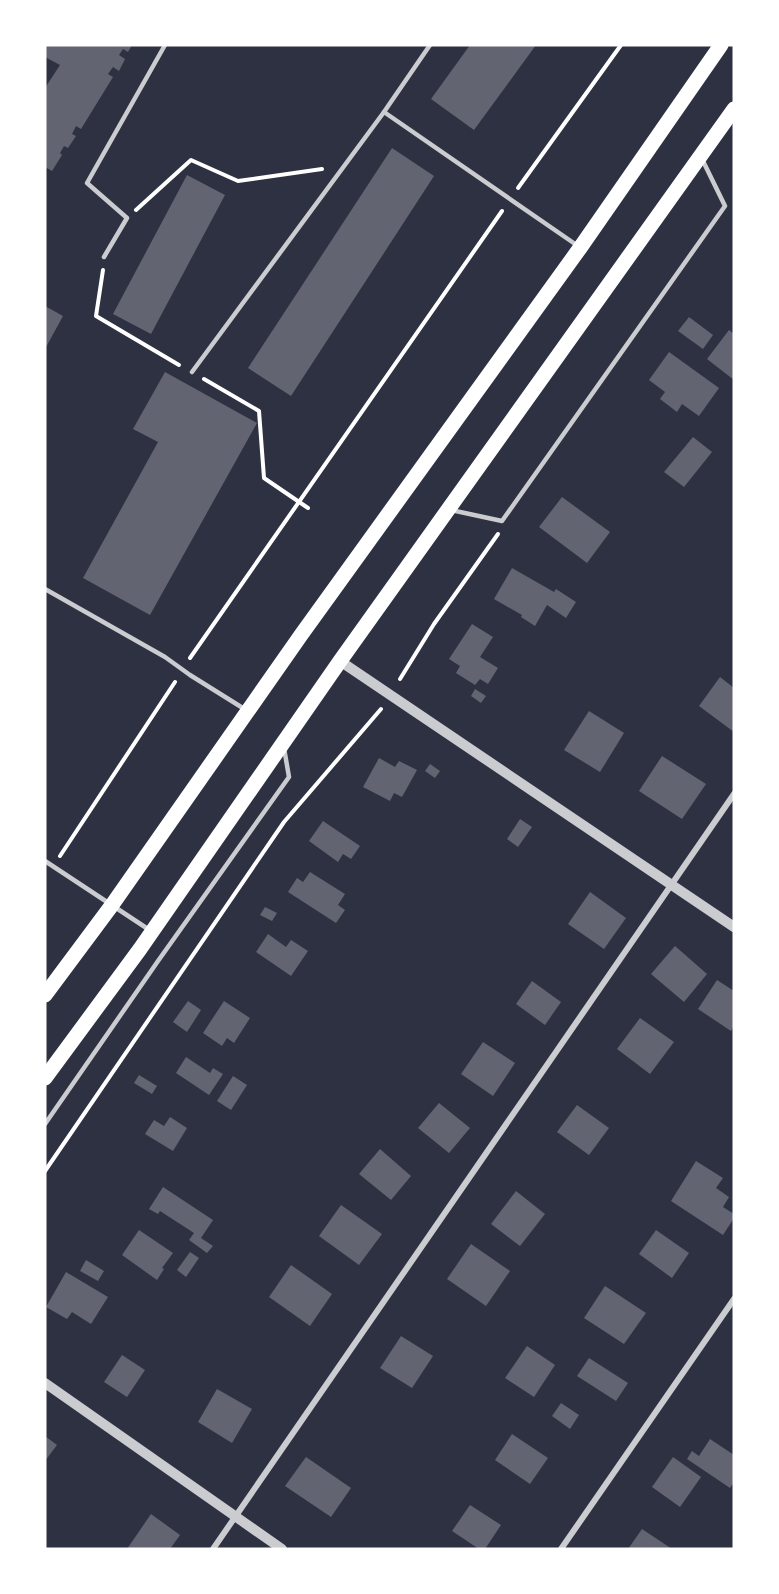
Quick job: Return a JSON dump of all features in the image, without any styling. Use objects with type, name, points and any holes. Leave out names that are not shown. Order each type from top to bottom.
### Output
[{"type":"main road","points":[[45,995],[112,905],[301,635],[580,248],[722,45]]},
{"type":"main road","points":[[45,1078],[152,932],[340,661],[734,109]]},
{"type":"street","points":[[340,661],[734,927]]},
{"type":"street","points":[[213,1549],[734,795]]},
{"type":"street","points":[[561,1549],[734,1299]]},
{"type":"street","points":[[45,1383],[282,1549]]},
{"type":"lane","points":[[104,257],[127,218],[87,183],[165,45]]},
{"type":"lane","points":[[192,372],[384,112],[430,45]]},
{"type":"lane","points":[[384,112],[580,248]]},
{"type":"lane","points":[[448,510],[502,521],[509,512],[725,206],[700,156]]},
{"type":"lane","points":[[45,589],[165,657],[248,711]]},
{"type":"lane","points":[[45,1124],[289,777],[284,744]]},
{"type":"lane","points":[[45,861],[152,932]]},
{"type":"path","points":[[53,866],[182,670],[510,199],[621,45]]},
{"type":"path","points":[[127,218],[191,159],[238,181],[344,166]]},
{"type":"building","points":[[45,45],[132,45],[128,52],[123,49],[119,55],[125,59],[119,71],[113,67],[108,74],[113,77],[81,129],[76,126],[72,134],[76,136],[68,148],[64,146],[60,153],[62,155],[52,171],[47,168],[45,171],[45,88],[60,65],[45,57]]},
{"type":"building","points":[[470,45],[536,45],[474,130],[431,99]]},
{"type":"building","points":[[392,148],[434,176],[291,396],[248,368]]},
{"type":"building","points":[[187,175],[225,195],[151,334],[113,314]]},
{"type":"building","points":[[45,306],[63,316],[45,349]]},
{"type":"building","points":[[689,317],[713,335],[703,349],[678,331]]},
{"type":"building","points":[[729,330],[734,334],[734,380],[707,359]]},
{"type":"building","points":[[669,352],[719,388],[699,416],[682,404],[677,412],[660,399],[665,392],[649,380]]},
{"type":"building","points":[[165,372],[257,423],[150,615],[83,578],[158,442],[133,429]]},
{"type":"building","points":[[693,437],[712,452],[684,487],[664,472]]},
{"type":"building","points":[[562,497],[610,532],[587,563],[539,527]]},
{"type":"building","points":[[512,568],[554,592],[556,589],[576,602],[566,618],[547,605],[535,626],[521,617],[522,615],[494,599]]},
{"type":"building","points":[[472,624],[493,637],[480,657],[498,668],[488,684],[480,679],[475,685],[456,673],[460,666],[449,659]]},
{"type":"building","points":[[720,677],[734,688],[734,732],[699,706]]},
{"type":"building","points":[[475,689],[486,696],[481,703],[471,696]]},
{"type":"building","points":[[589,711],[624,733],[600,772],[564,750]]},
{"type":"building","points":[[662,756],[706,784],[682,819],[639,791]]},
{"type":"building","points":[[379,758],[395,767],[399,761],[417,770],[402,797],[394,793],[390,801],[363,787]]},
{"type":"building","points":[[430,764],[440,771],[435,778],[425,771]]},
{"type":"building","points":[[520,819],[532,827],[518,847],[507,839]]},
{"type":"building","points":[[323,821],[360,846],[351,859],[343,854],[338,862],[309,841]]},
{"type":"building","points":[[310,872],[345,894],[338,905],[345,910],[336,923],[288,892],[297,878],[303,882]]},
{"type":"building","points":[[590,892],[626,918],[604,949],[568,924]]},
{"type":"building","points":[[265,907],[277,913],[272,921],[260,915]]},
{"type":"building","points":[[268,934],[286,947],[291,940],[308,951],[291,976],[256,952]]},
{"type":"building","points":[[675,946],[707,974],[684,1002],[651,974]]},
{"type":"building","points":[[717,980],[734,991],[734,1025],[731,1031],[698,1009]]},
{"type":"building","points":[[532,981],[561,1002],[545,1025],[516,1004]]},
{"type":"building","points":[[188,1001],[201,1010],[187,1032],[173,1022]]},
{"type":"building","points":[[224,1001],[250,1018],[234,1043],[227,1038],[222,1046],[203,1033]]},
{"type":"building","points":[[640,1018],[674,1042],[650,1074],[617,1049]]},
{"type":"building","points":[[483,1042],[515,1063],[493,1096],[461,1074]]},
{"type":"building","points":[[186,1057],[210,1073],[213,1068],[223,1074],[209,1095],[176,1073]]},
{"type":"building","points":[[139,1075],[157,1086],[152,1094],[134,1083]]},
{"type":"building","points":[[233,1076],[247,1085],[231,1110],[217,1101]]},
{"type":"building","points":[[439,1103],[470,1128],[449,1153],[418,1128]]},
{"type":"building","points":[[577,1105],[609,1128],[589,1155],[557,1132]]},
{"type":"building","points":[[170,1117],[187,1128],[173,1151],[145,1134],[154,1120],[164,1126]]},
{"type":"building","points":[[380,1149],[411,1176],[391,1200],[359,1174]]},
{"type":"building","points":[[696,1161],[723,1178],[716,1188],[729,1197],[723,1207],[734,1214],[734,1218],[723,1235],[671,1201]]},
{"type":"building","points":[[163,1187],[213,1220],[201,1238],[213,1246],[207,1253],[189,1240],[194,1233],[160,1211],[158,1214],[149,1209]]},
{"type":"building","points":[[516,1191],[545,1214],[520,1246],[491,1224]]},
{"type":"building","points":[[341,1205],[382,1234],[359,1265],[319,1236]]},
{"type":"building","points":[[139,1230],[173,1253],[162,1268],[164,1269],[157,1280],[122,1255]]},
{"type":"building","points":[[656,1230],[689,1253],[672,1278],[639,1254]]},
{"type":"building","points":[[471,1244],[510,1271],[486,1306],[447,1279]]},
{"type":"building","points":[[190,1252],[199,1258],[186,1277],[177,1270]]},
{"type":"building","points":[[86,1260],[104,1271],[98,1281],[80,1271]]},
{"type":"building","points":[[291,1265],[332,1294],[310,1326],[269,1297]]},
{"type":"building","points":[[66,1272],[108,1297],[91,1324],[72,1312],[67,1319],[46,1307]]},
{"type":"building","points":[[605,1286],[646,1313],[624,1344],[584,1318]]},
{"type":"building","points":[[401,1336],[433,1356],[412,1388],[380,1368]]},
{"type":"building","points":[[527,1346],[555,1365],[534,1397],[505,1378]]},
{"type":"building","points":[[122,1355],[145,1370],[127,1397],[104,1382]]},
{"type":"building","points":[[589,1358],[628,1383],[616,1401],[577,1376]]},
{"type":"building","points":[[217,1389],[252,1409],[232,1443],[198,1422]]},
{"type":"building","points":[[561,1403],[579,1415],[570,1429],[552,1416]]},
{"type":"building","points":[[512,1434],[548,1458],[530,1484],[495,1460]]},
{"type":"building","points":[[45,1436],[57,1445],[45,1461]]},
{"type":"building","points":[[710,1439],[734,1455],[734,1482],[730,1488],[687,1459],[692,1451],[699,1456]]},
{"type":"building","points":[[306,1457],[351,1488],[331,1517],[285,1486]]},
{"type":"building","points":[[673,1457],[701,1477],[680,1507],[652,1487]]},
{"type":"building","points":[[470,1505],[501,1525],[485,1549],[479,1549],[452,1531]]},
{"type":"building","points":[[151,1514],[180,1535],[170,1549],[127,1549]]},
{"type":"building","points":[[642,1529],[672,1549],[628,1549]]}]
